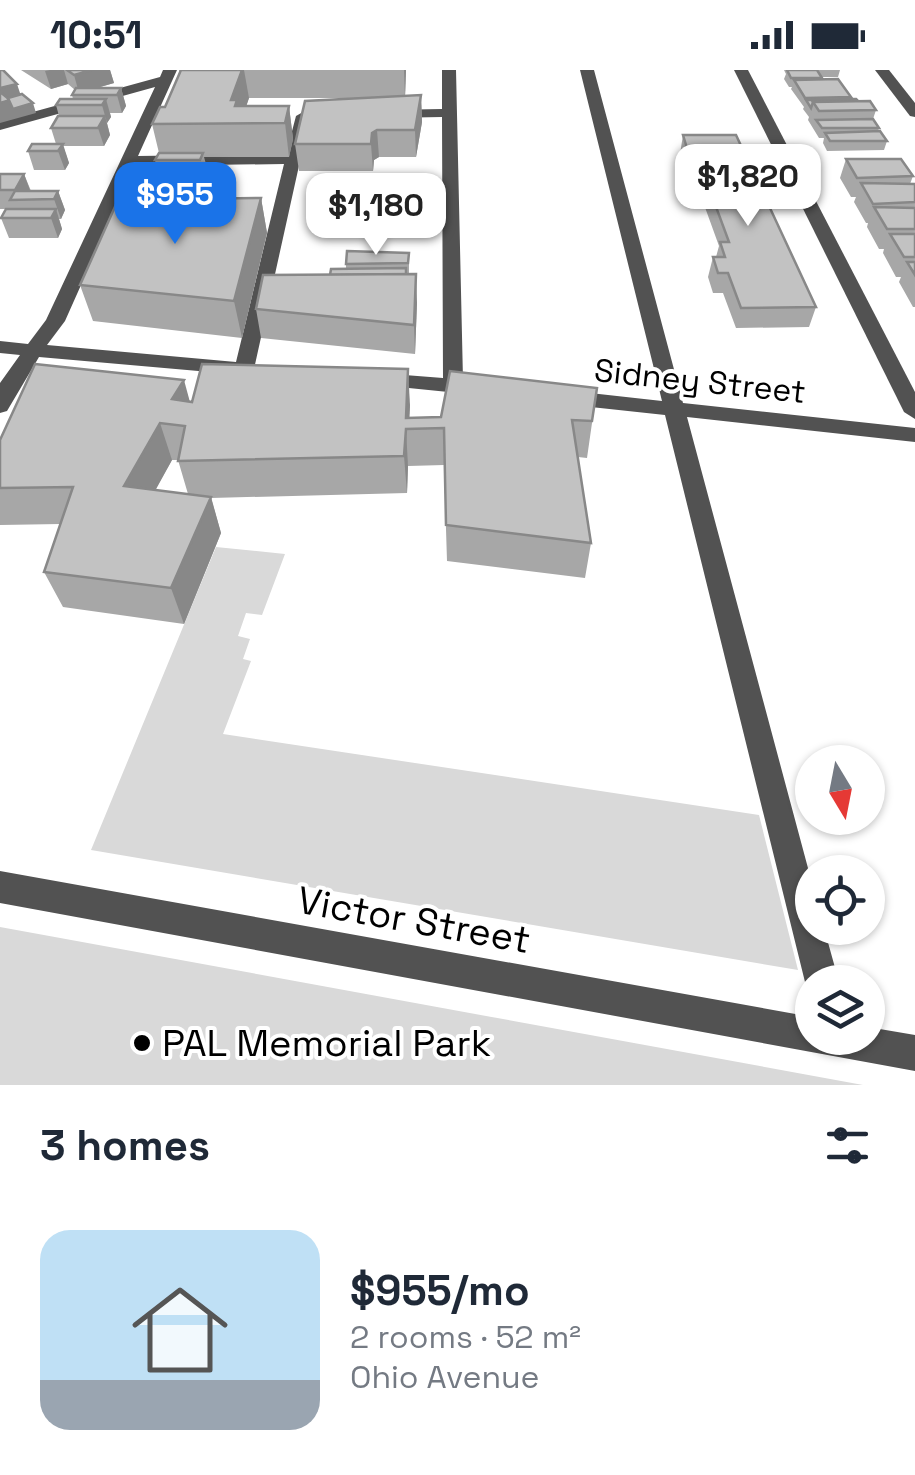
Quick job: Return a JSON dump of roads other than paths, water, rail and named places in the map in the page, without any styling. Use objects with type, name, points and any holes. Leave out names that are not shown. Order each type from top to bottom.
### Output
[{"type":"street","points":[[449,70],[453,385]]},
{"type":"street","points":[[587,70],[818,965]]},
{"type":"street","points":[[741,70],[915,412]]},
{"type":"street","points":[[882,70],[915,114]]},
{"type":"street","points":[[0,126],[167,75]]},
{"type":"street","points":[[0,406],[55,321],[167,75]]},
{"type":"street","points":[[0,347],[253,370],[303,114],[321,114]]},
{"type":"street","points":[[374,114],[449,114]]},
{"type":"street","points":[[126,160],[293,159]]},
{"type":"street","points":[[358,378],[491,389]]},
{"type":"street","name":"Sidney Street","points":[[548,395],[915,435]]},
{"type":"street","name":"Victor Street","points":[[0,887],[795,1031]]},
{"type":"street","name":"Victor Street","points":[[885,1047],[915,1053]]},
{"type":"place","name":"PAL Memorial Park","points":[[142,1043]]}]
